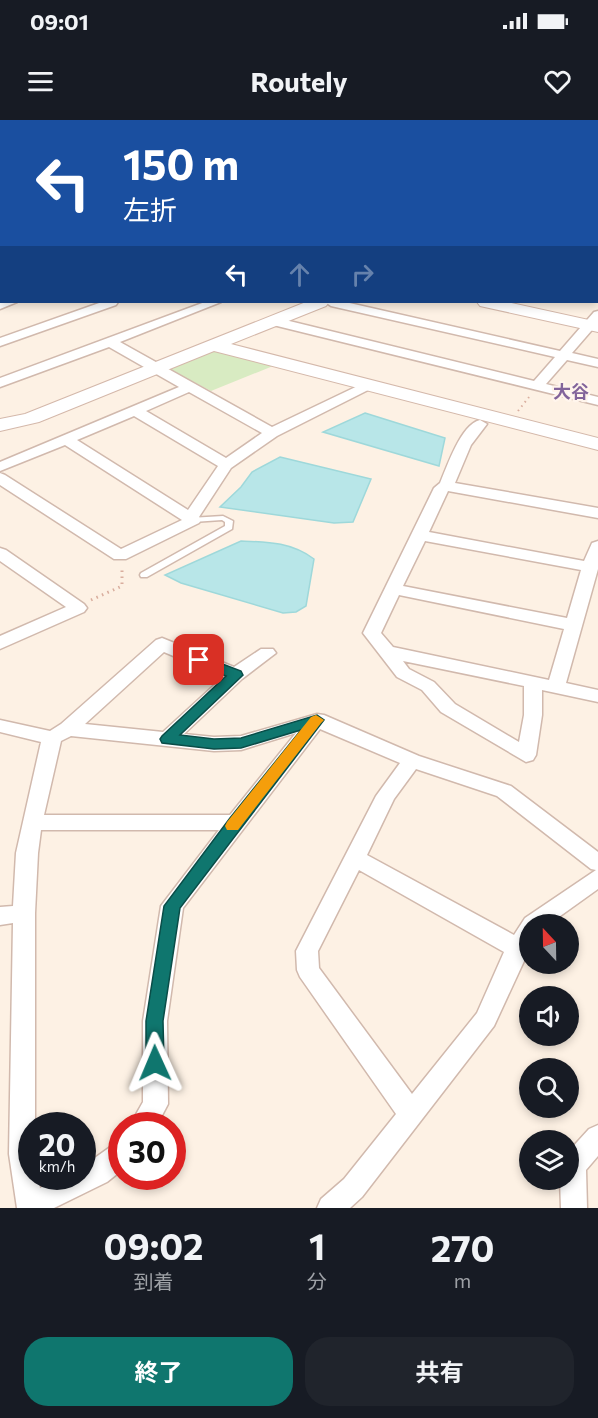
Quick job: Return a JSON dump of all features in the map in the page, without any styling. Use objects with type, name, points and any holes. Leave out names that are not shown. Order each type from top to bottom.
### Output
[{"type":"street","points":[[0,342],[109,303]]},
{"type":"street","points":[[0,383],[206,303]]},
{"type":"street","points":[[0,425],[32,418],[318,303]]},
{"type":"street","points":[[335,303],[598,363]]},
{"type":"street","points":[[491,303],[595,322]]},
{"type":"street","points":[[273,321],[598,400]]},
{"type":"street","points":[[537,386],[562,355],[595,322]]},
{"type":"street","points":[[110,342],[272,433]]},
{"type":"street","points":[[212,345],[598,444]]},
{"type":"street","points":[[0,478],[120,556],[192,519],[226,465],[272,433],[371,385]]},
{"type":"street","points":[[0,466],[190,387]]},
{"type":"street","points":[[135,410],[226,465]]},
{"type":"street","points":[[446,486],[464,444],[480,424]]},
{"type":"street","points":[[66,439],[192,519]]},
{"type":"street","points":[[533,683],[533,715],[526,755],[448,708],[428,686],[403,673],[372,633],[441,488],[446,486],[598,513]]},
{"type":"street","points":[[419,535],[591,579]]},
{"type":"street","points":[[556,687],[585,588],[591,579],[598,546]]},
{"type":"street","points":[[0,553],[78,608]]},
{"type":"street","points":[[394,589],[573,626]]},
{"type":"street","points":[[0,643],[78,608]]},
{"type":"street","points":[[108,1165],[98,1173],[30,1207],[22,1154],[24,913],[27,853],[32,823],[60,734],[162,645],[236,675]]},
{"type":"street","points":[[387,652],[598,696]]},
{"type":"street","points":[[167,739],[236,675],[267,653]]},
{"type":"street","points":[[0,726],[60,734],[167,739],[214,744],[241,743],[317,720],[412,761],[504,791],[598,863]]},
{"type":"street","points":[[150,1112],[155,1104],[154,1021],[172,906],[317,720]]},
{"type":"street","points":[[411,1114],[308,970],[307,951],[386,796],[412,761]]},
{"type":"street","points":[[32,823],[236,822]]},
{"type":"street","points":[[353,857],[414,889],[519,936]]},
{"type":"street","points":[[546,914],[598,878]]},
{"type":"street","points":[[0,916],[24,913]]},
{"type":"street","points":[[330,1208],[353,1188],[486,1020],[519,947]]},
{"type":"street","points":[[574,1208],[573,1166],[598,1137]]},
{"type":"lane","points":[[144,574],[230,527],[229,521],[223,518],[192,519]]},
{"type":"path","points":[[510,421],[537,386]]},
{"type":"path","points":[[78,608],[122,586],[120,556]]},
{"type":"green space","points":[[216,350],[273,366],[211,391],[169,369]]},
{"type":"water","points":[[365,413],[445,438],[439,466],[323,432]]},
{"type":"water","points":[[280,457],[371,479],[353,522],[334,523],[220,507],[241,487],[252,472]]},
{"type":"water","points":[[241,541],[288,546],[314,559],[306,606],[296,612],[283,613],[181,583],[165,575]]},
{"type":"slow traffic","points":[[232,826],[316,720]]},
{"type":"district","name":"大谷","points":[[571,391]]},
{"type":"route","points":[[155,1063],[154,1021],[172,906],[317,720],[241,743],[214,744],[167,739],[236,675],[199,660]]}]
